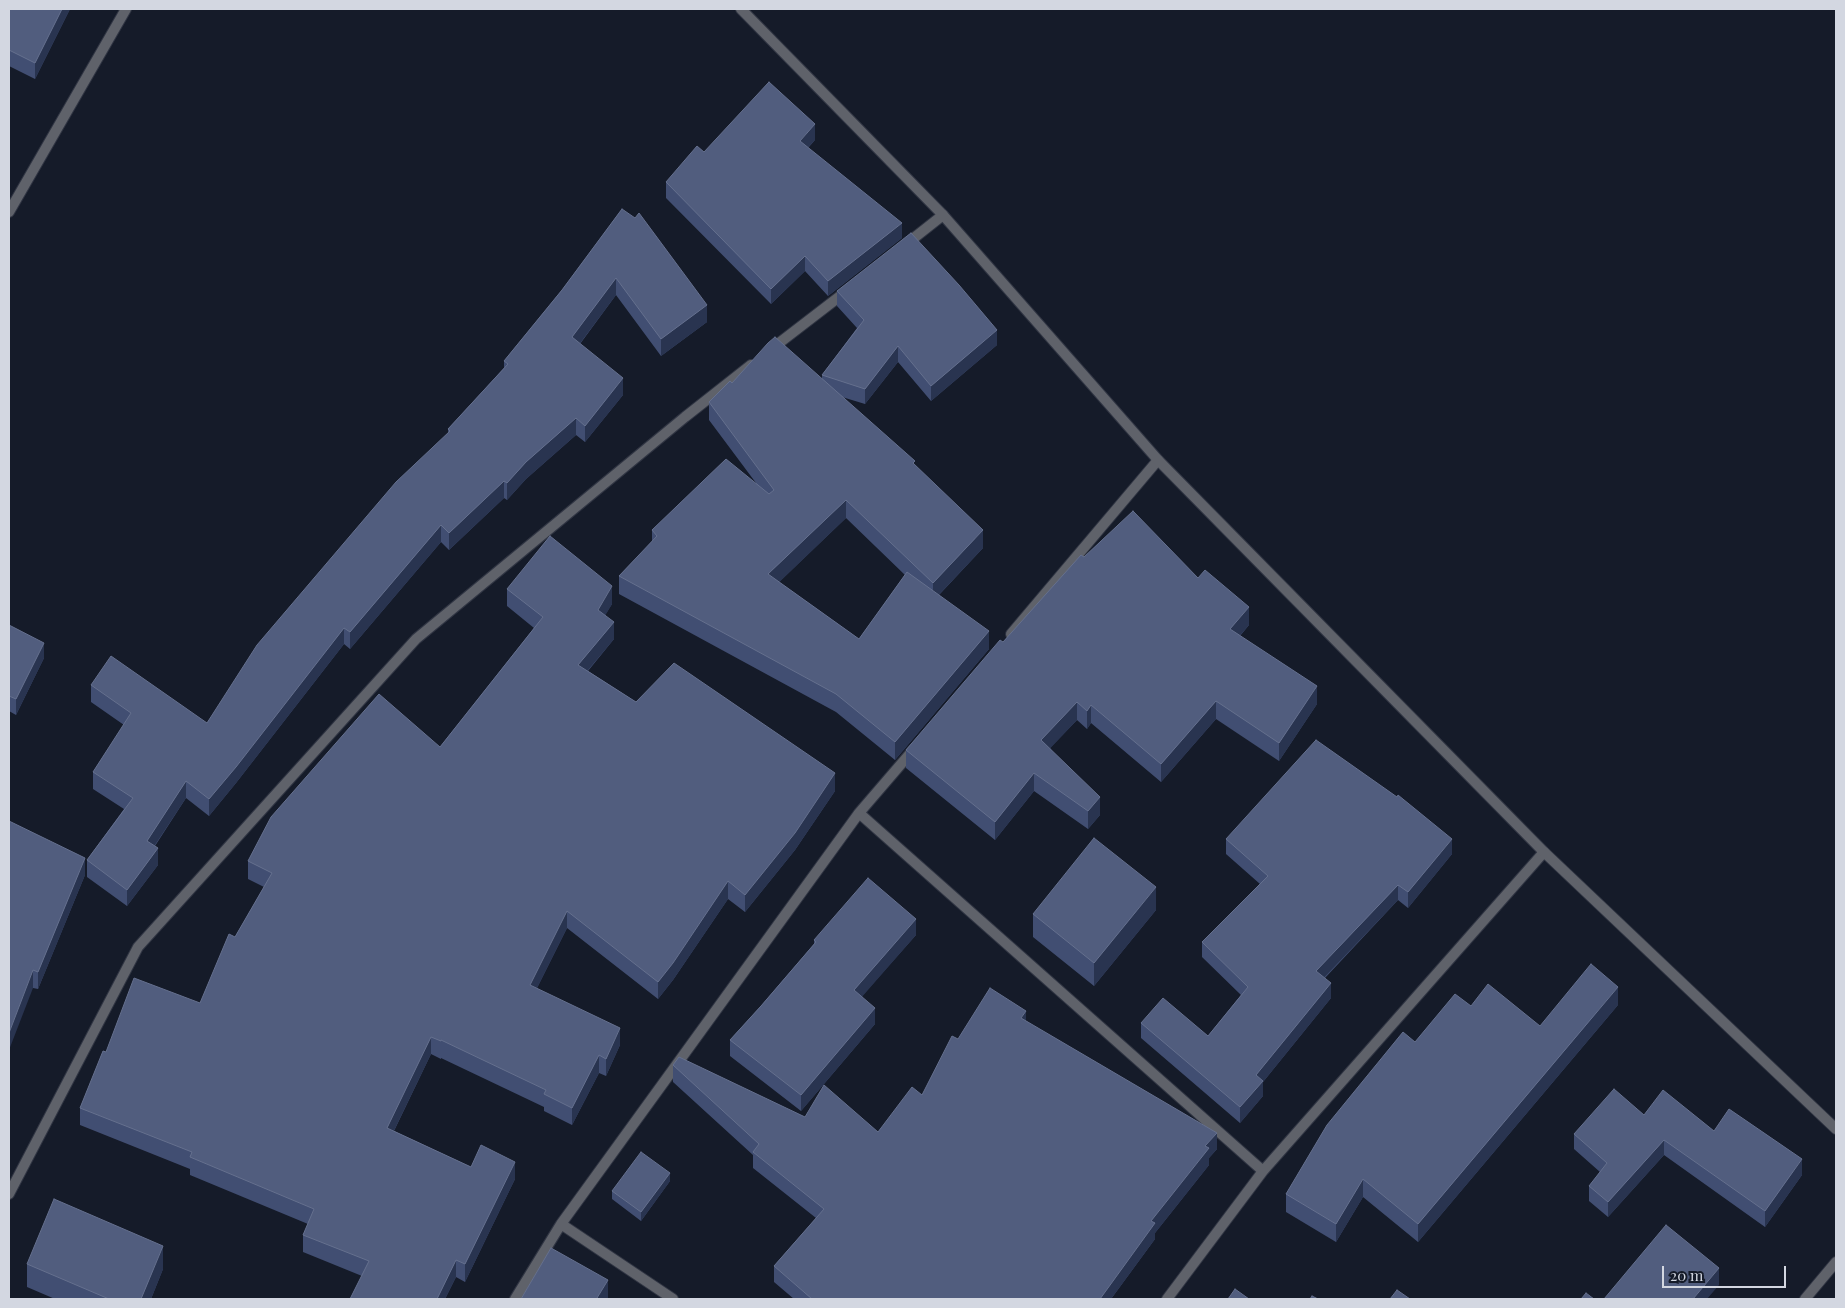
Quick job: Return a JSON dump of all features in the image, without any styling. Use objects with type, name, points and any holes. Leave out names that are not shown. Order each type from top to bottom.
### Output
[{"type":"street","points":[[9,212],[126,9]]},
{"type":"street","points":[[741,9],[943,215],[1158,460],[1544,852],[1836,1129]]},
{"type":"street","points":[[896,252],[943,215]]},
{"type":"street","points":[[9,1194],[138,947],[416,639],[685,417],[857,282]]},
{"type":"street","points":[[1006,640],[1158,460]]},
{"type":"street","points":[[515,1299],[561,1224],[859,813],[923,738]]},
{"type":"street","points":[[859,813],[1263,1171]]},
{"type":"street","points":[[1167,1299],[1263,1171],[1544,852]]},
{"type":"street","points":[[561,1224],[673,1299]]},
{"type":"street","points":[[1805,1299],[1836,1262]]},
{"type":"building","points":[[9,9],[62,9],[35,63],[9,50]]},
{"type":"building","points":[[769,82],[815,124],[800,141],[902,223],[828,281],[805,256],[771,289],[666,182],[697,146],[704,152]]},
{"type":"building","points":[[622,209],[635,218],[639,213],[707,305],[661,339],[616,278],[572,337],[623,378],[585,426],[576,418],[526,462],[507,483],[504,481],[449,533],[441,525],[350,632],[344,628],[209,799],[186,781],[147,841],[158,848],[127,890],[87,860],[133,798],[93,772],[131,713],[91,685],[111,656],[207,723],[257,645],[396,482],[450,431],[448,429],[508,364],[504,361],[562,290]]},
{"type":"building","points":[[911,233],[997,330],[931,386],[898,346],[865,389],[822,375],[864,320],[837,291]]},
{"type":"building","points":[[775,337],[915,461],[913,463],[983,530],[933,583],[846,500],[768,574],[859,639],[907,572],[989,631],[895,742],[836,694],[619,576],[657,536],[652,530],[726,459],[769,494],[774,490],[709,402],[730,381],[732,383]]},
{"type":"building","points":[[1133,511],[1198,578],[1205,570],[1249,607],[1230,629],[1317,686],[1279,743],[1216,701],[1161,764],[1091,705],[1087,711],[1077,702],[1041,740],[1100,797],[1088,811],[1034,773],[995,822],[906,750],[1000,640],[1003,642],[1081,555],[1084,557]]},
{"type":"building","points":[[550,536],[612,586],[598,610],[614,622],[578,665],[636,702],[674,663],[835,773],[795,833],[745,895],[728,881],[673,963],[658,982],[567,911],[530,985],[620,1028],[606,1059],[599,1055],[572,1108],[544,1094],[546,1090],[431,1037],[387,1128],[471,1167],[481,1145],[515,1162],[465,1264],[456,1260],[437,1299],[350,1299],[369,1261],[303,1235],[314,1209],[190,1157],[192,1152],[80,1108],[103,1051],[106,1052],[134,978],[200,1003],[229,934],[235,937],[272,873],[248,861],[271,817],[379,694],[440,747],[543,617],[507,589]]},
{"type":"building","points":[[9,625],[44,643],[16,699],[9,696]]},
{"type":"building","points":[[1316,740],[1397,797],[1398,795],[1452,839],[1408,892],[1398,885],[1316,971],[1331,983],[1256,1075],[1263,1081],[1240,1107],[1141,1023],[1163,998],[1208,1036],[1248,987],[1202,942],[1268,876],[1226,839]]},
{"type":"building","points":[[9,821],[85,858],[38,972],[33,970],[9,1033]]},
{"type":"building","points":[[1094,838],[1156,887],[1094,963],[1033,914]]},
{"type":"building","points":[[868,878],[916,919],[854,990],[875,1008],[801,1095],[730,1040],[816,942],[814,940]]},
{"type":"building","points":[[1591,964],[1618,987],[1418,1224],[1363,1179],[1336,1224],[1286,1194],[1327,1125],[1403,1032],[1415,1042],[1455,994],[1471,1006],[1488,984],[1540,1026]]},
{"type":"building","points":[[990,988],[1026,1011],[1021,1018],[1217,1133],[1205,1146],[1209,1148],[1151,1221],[1155,1223],[1100,1299],[812,1299],[774,1266],[824,1209],[753,1152],[759,1144],[673,1065],[679,1057],[805,1117],[824,1085],[878,1132],[912,1087],[922,1095],[952,1036],[958,1039]]},
{"type":"building","points":[[1614,1089],[1644,1115],[1663,1090],[1714,1131],[1729,1109],[1802,1159],[1765,1211],[1664,1140],[1608,1202],[1589,1186],[1607,1163],[1574,1134]]},
{"type":"building","points":[[641,1152],[670,1173],[641,1212],[612,1191]]},
{"type":"building","points":[[54,1199],[163,1246],[141,1299],[109,1299],[27,1264]]},
{"type":"building","points":[[1666,1225],[1719,1268],[1693,1299],[1604,1299]]},
{"type":"building","points":[[551,1248],[608,1280],[597,1298],[600,1299],[521,1299]]},
{"type":"building","points":[[1235,1289],[1249,1299],[1228,1299]]},
{"type":"building","points":[[1397,1290],[1410,1299],[1390,1299]]},
{"type":"building","points":[[1586,1293],[1594,1299],[1581,1299]]}]
